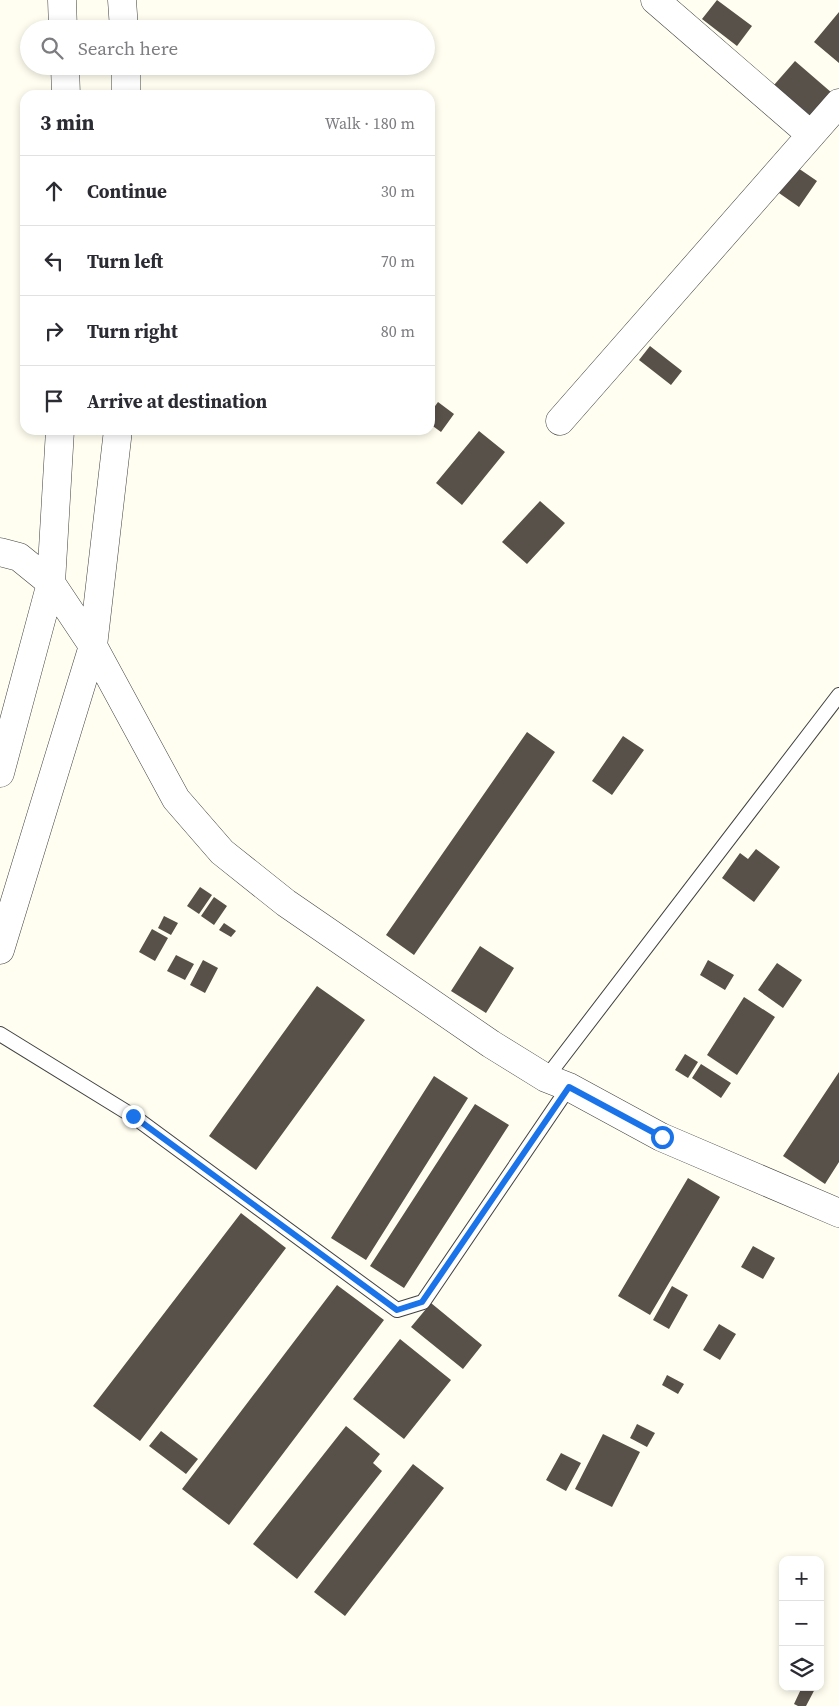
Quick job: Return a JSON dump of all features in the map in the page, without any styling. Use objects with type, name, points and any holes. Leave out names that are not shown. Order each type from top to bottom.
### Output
[{"type":"street","points":[[62,0],[63,20]]},
{"type":"street","points":[[122,0],[123,20]]},
{"type":"street","points":[[655,0],[811,135]]},
{"type":"street","points":[[65,75],[66,90]]},
{"type":"street","points":[[126,75],[126,90]]},
{"type":"street","points":[[560,421],[839,103]]},
{"type":"street","points":[[0,773],[51,583],[60,435]]},
{"type":"street","points":[[0,950],[93,646],[117,435]]},
{"type":"street","points":[[0,552],[19,557],[51,583],[93,646],[176,799],[222,852],[286,903],[490,1044],[662,1137],[839,1213]]},
{"type":"lane","points":[[0,1034],[133,1116],[397,1310],[422,1302],[558,1082],[839,695]]},
{"type":"building","points":[[717,0],[752,26],[737,46],[702,19]]},
{"type":"building","points":[[839,12],[839,63],[814,42]]},
{"type":"building","points":[[795,61],[832,93],[812,117],[774,85]]},
{"type":"building","points":[[798,168],[817,181],[799,207],[779,193]]},
{"type":"building","points":[[650,346],[682,371],[671,385],[639,360]]},
{"type":"building","points":[[438,402],[454,414],[441,432],[435,428],[435,406]]},
{"type":"building","points":[[479,431],[505,452],[462,505],[436,483]]},
{"type":"building","points":[[540,501],[565,523],[527,564],[502,542]]},
{"type":"building","points":[[527,732],[555,752],[414,955],[386,935]]},
{"type":"building","points":[[623,736],[644,750],[612,795],[592,781]]},
{"type":"building","points":[[756,849],[780,867],[754,902],[722,878],[740,853],[748,859]]},
{"type":"building","points":[[200,887],[212,895],[199,914],[187,906]]},
{"type":"building","points":[[214,897],[227,906],[214,925],[201,916]]},
{"type":"building","points":[[164,916],[178,923],[171,935],[158,928]]},
{"type":"building","points":[[224,923],[236,931],[231,937],[219,930]]},
{"type":"building","points":[[152,929],[168,938],[155,961],[139,952]]},
{"type":"building","points":[[480,946],[514,968],[486,1013],[451,991]]},
{"type":"building","points":[[176,955],[194,964],[185,980],[167,971]]},
{"type":"building","points":[[203,960],[218,968],[205,993],[190,985]]},
{"type":"building","points":[[708,960],[734,975],[725,990],[700,975]]},
{"type":"building","points":[[777,963],[802,980],[783,1008],[758,990]]},
{"type":"building","points":[[317,986],[365,1020],[256,1170],[209,1136]]},
{"type":"building","points":[[744,997],[775,1017],[737,1075],[707,1055]]},
{"type":"building","points":[[685,1054],[698,1062],[688,1078],[675,1070]]},
{"type":"building","points":[[701,1064],[731,1083],[721,1098],[692,1078]]},
{"type":"building","points":[[839,1072],[839,1162],[825,1184],[783,1156]]},
{"type":"building","points":[[434,1076],[468,1098],[366,1260],[331,1238]]},
{"type":"building","points":[[475,1104],[509,1125],[404,1288],[370,1266]]},
{"type":"building","points":[[688,1178],[720,1197],[650,1315],[618,1296]]},
{"type":"building","points":[[241,1213],[286,1248],[140,1441],[93,1406]]},
{"type":"building","points":[[753,1246],[775,1258],[763,1279],[741,1267]]},
{"type":"building","points":[[337,1285],[384,1320],[229,1525],[182,1489]]},
{"type":"building","points":[[672,1286],[688,1295],[669,1329],[653,1320]]},
{"type":"building","points":[[431,1303],[482,1345],[463,1369],[411,1327]]},
{"type":"building","points":[[719,1324],[736,1334],[720,1360],[703,1350]]},
{"type":"building","points":[[400,1339],[451,1380],[404,1439],[353,1399]]},
{"type":"building","points":[[667,1375],[684,1384],[678,1394],[662,1385]]},
{"type":"building","points":[[637,1424],[655,1433],[647,1447],[630,1438]]},
{"type":"building","points":[[346,1426],[380,1454],[373,1463],[382,1471],[297,1579],[253,1544]]},
{"type":"building","points":[[161,1431],[198,1459],[186,1474],[149,1446]]},
{"type":"building","points":[[603,1434],[640,1452],[612,1507],[575,1489]]},
{"type":"building","points":[[561,1453],[581,1463],[566,1491],[546,1480]]},
{"type":"building","points":[[413,1464],[444,1488],[345,1616],[314,1592]]},
{"type":"building","points":[[800,1691],[814,1691],[806,1706],[794,1704]]},
{"type":"route","points":[[133,1116],[397,1310],[422,1302],[569,1087],[662,1137]]}]
